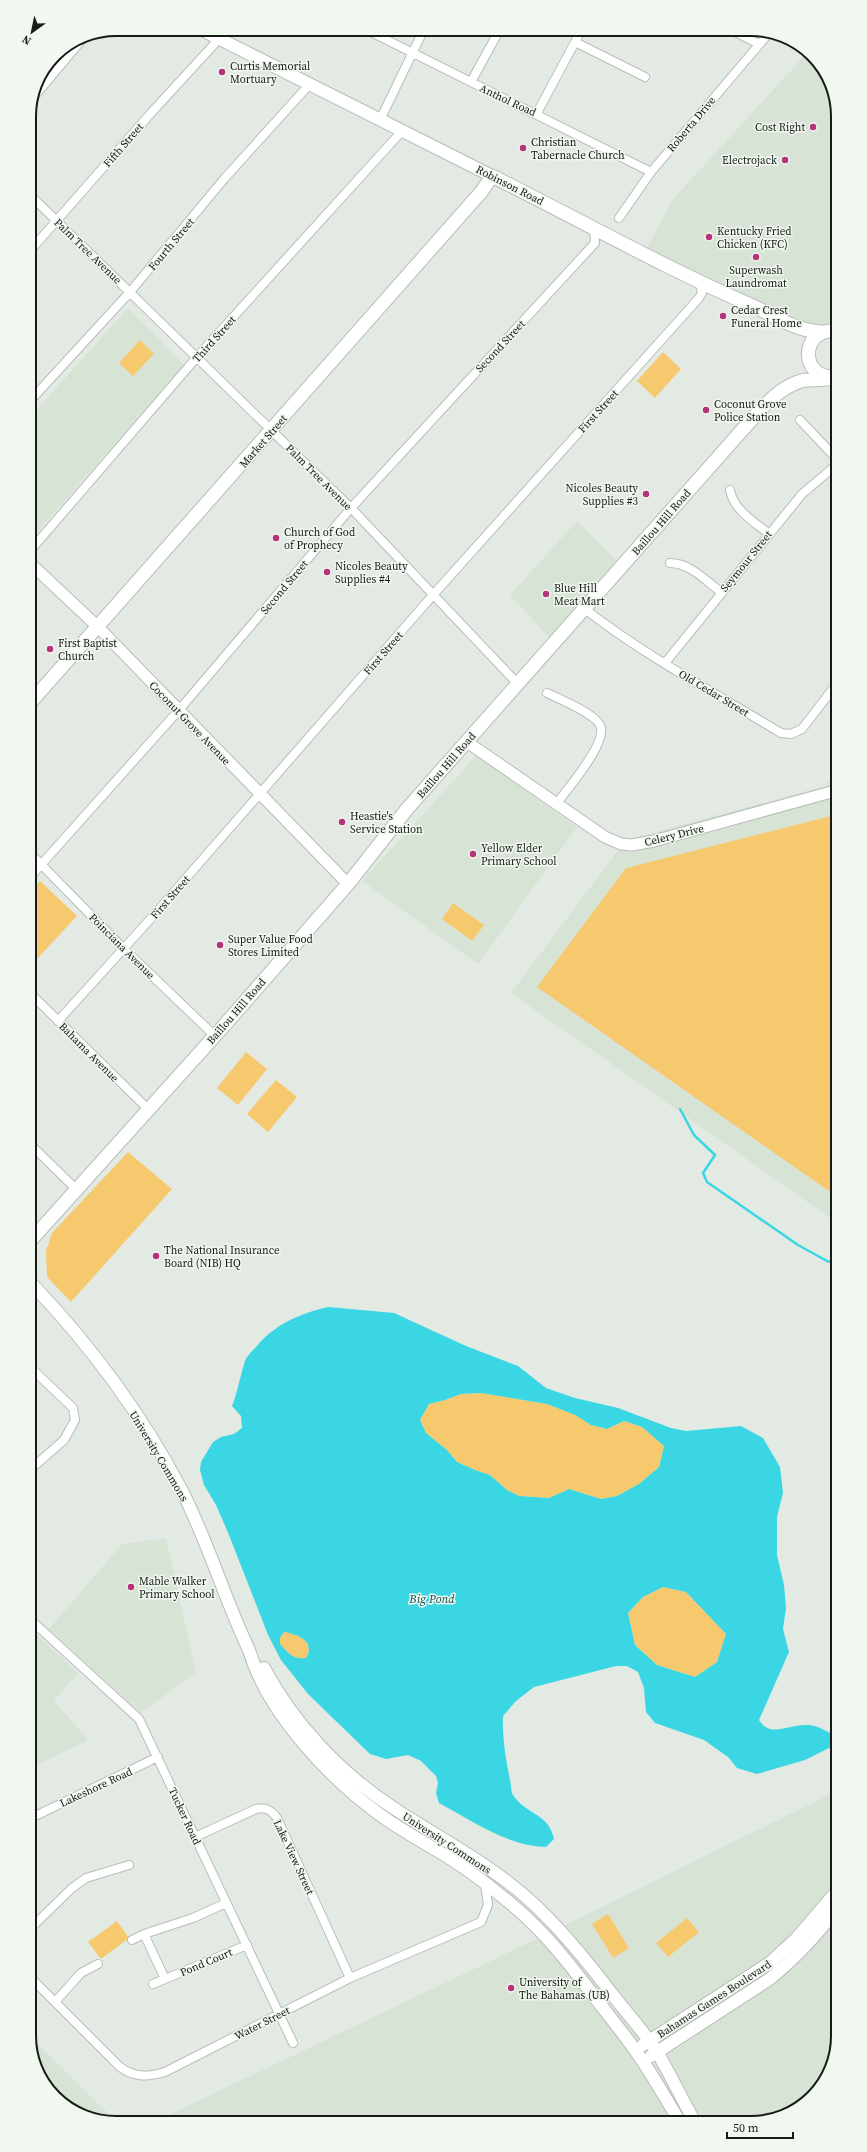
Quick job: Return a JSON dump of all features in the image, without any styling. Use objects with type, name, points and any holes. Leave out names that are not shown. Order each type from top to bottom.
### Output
[{"type":"main road","name":"Robinson Road","points":[[213,36],[492,176],[700,284],[810,331],[830,329]]},
{"type":"main road","name":"Market Street","points":[[36,696],[98,628],[482,191],[492,176]]},
{"type":"main road","points":[[830,329],[814,338],[809,345],[808,360],[817,373],[831,377]]},
{"type":"main road","name":"Baillou Hill Road","points":[[36,1234],[215,1036],[348,884],[407,809],[517,683],[774,397],[798,382],[820,381],[831,378]]},
{"type":"main road","name":"University Commons","points":[[36,1288],[62,1316],[106,1372],[162,1457],[181,1489],[249,1650],[254,1666],[277,1706],[294,1731],[333,1775],[383,1817],[466,1869],[517,1909],[562,1956],[635,2050],[676,2116]]},
{"type":"main road","name":"University Commons","points":[[249,1650],[261,1663],[302,1725],[340,1767],[390,1806],[475,1858],[526,1897],[579,1953],[649,2041],[657,2052],[691,2116]]},
{"type":"main road","name":"Bahamas Games Boulevard","points":[[635,2050],[771,1962],[808,1925],[831,1898]]},
{"type":"main road","name":"Bahamas Games Boulevard","points":[[643,2062],[768,1980],[797,1956],[831,1916]]},
{"type":"main road","points":[[808,1925],[817,1934]]},
{"type":"street","name":"Anthol Road","points":[[379,36],[537,113],[651,172]]},
{"type":"street","points":[[380,120],[420,36]]},
{"type":"street","points":[[471,82],[496,36]]},
{"type":"street","points":[[537,113],[578,36]]},
{"type":"street","points":[[743,36],[759,44]]},
{"type":"street","name":"Roberta Drive","points":[[619,218],[651,172],[764,37]]},
{"type":"street","name":"Fifth Street","points":[[36,245],[151,113],[219,39]]},
{"type":"street","points":[[575,42],[645,77]]},
{"type":"street","points":[[41,88],[77,46]]},
{"type":"street","name":"Fourth Street","points":[[36,394],[130,292],[224,180],[309,85]]},
{"type":"street","name":"Third Street","points":[[36,544],[197,357],[402,131]]},
{"type":"street","name":"Palm Tree Avenue","points":[[36,201],[351,508],[517,683]]},
{"type":"street","name":"Second Street","points":[[36,870],[179,710],[351,508],[595,243],[594,228]]},
{"type":"street","name":"First Street","points":[[58,1021],[260,794],[433,595],[699,298],[702,293],[700,284]]},
{"type":"street","points":[[800,420],[831,453]]},
{"type":"street","name":"Seymour Street","points":[[665,663],[768,533],[802,494],[831,470]]},
{"type":"street","points":[[730,490],[731,498],[737,506],[768,533]]},
{"type":"street","points":[[670,563],[676,563],[690,569],[721,592]]},
{"type":"street","name":"Coconut Grove Avenue","points":[[36,569],[98,628],[348,884]]},
{"type":"street","name":"Old Cedar Street","points":[[585,609],[603,623],[665,663],[781,733],[791,734],[802,728],[831,691]]},
{"type":"street","points":[[547,694],[592,716],[600,724],[603,732],[596,749],[556,804]]},
{"type":"street","name":"Celery Drive","points":[[467,742],[605,837],[621,844],[654,841],[831,792]]},
{"type":"street","name":"Poinciana Avenue","points":[[36,859],[124,948],[215,1036]]},
{"type":"street","name":"Bahama Avenue","points":[[36,999],[148,1109]]},
{"type":"street","points":[[36,1149],[76,1189]]},
{"type":"street","points":[[36,1373],[73,1408],[75,1420],[64,1440],[36,1464]]},
{"type":"street","name":"Tucker Road","points":[[36,1626],[139,1719],[293,2043]]},
{"type":"street","name":"Lakeshore Road","points":[[36,1816],[158,1757]]},
{"type":"street","name":"Lake View Street","points":[[195,1837],[256,1809],[262,1808],[270,1811],[276,1818],[350,1978]]},
{"type":"street","points":[[36,1923],[72,1888],[86,1878],[129,1864]]},
{"type":"street","name":"Water Street","points":[[36,1983],[120,2067],[132,2074],[146,2077],[165,2072],[350,1978],[481,1922],[488,1905],[485,1884]]},
{"type":"street","points":[[132,1940],[144,1934],[193,1918],[226,1903]]},
{"type":"street","points":[[144,1934],[165,1979]]},
{"type":"street","name":"Pond Court","points":[[153,1984],[246,1945]]},
{"type":"street","points":[[55,2002],[81,1973],[98,1964]]},
{"type":"shaded area","points":[[804,56],[808,59],[815,67],[825,85],[831,116],[831,320],[816,343],[642,257],[673,199]]},
{"type":"shaded area","points":[[128,308],[184,365],[36,533],[36,410]]},
{"type":"shaded area","points":[[140,340],[154,354],[133,376],[119,363]]},
{"type":"shaded area","points":[[663,352],[681,369],[655,398],[637,381]]},
{"type":"shaded area","points":[[577,521],[618,562],[550,638],[510,595]]},
{"type":"shaded area","name":"Yellow Elder Primary School","points":[[477,755],[577,827],[478,964],[362,881]]},
{"type":"shaded area","points":[[831,779],[831,1218],[511,993],[626,840],[825,786]]},
{"type":"shaded area","points":[[831,816],[831,1193],[537,987],[626,868]]},
{"type":"shaded area","points":[[40,881],[77,916],[36,960],[36,885]]},
{"type":"shaded area","points":[[453,903],[484,925],[472,941],[442,919]]},
{"type":"shaded area","points":[[246,1052],[267,1069],[238,1105],[217,1088]]},
{"type":"shaded area","points":[[276,1080],[297,1097],[268,1132],[247,1114]]},
{"type":"shaded area","points":[[128,1152],[172,1189],[71,1302],[47,1277],[46,1251],[52,1233]]},
{"type":"shaded area","points":[[481,1393],[547,1404],[575,1415],[591,1425],[607,1429],[624,1421],[642,1427],[664,1446],[659,1467],[639,1484],[617,1496],[601,1499],[569,1489],[549,1498],[519,1496],[507,1490],[490,1475],[457,1462],[447,1450],[426,1433],[420,1420],[429,1404],[461,1394]]},
{"type":"shaded area","name":"Mable Walker Primary School","points":[[166,1538],[196,1672],[141,1713],[49,1629],[122,1544]]},
{"type":"shaded area","points":[[663,1587],[686,1592],[726,1634],[717,1662],[695,1677],[657,1665],[635,1645],[628,1613],[643,1597]]},
{"type":"shaded area","points":[[284,1632],[300,1637],[307,1643],[309,1647],[306,1658],[295,1657],[280,1644],[280,1638]]},
{"type":"shaded area","points":[[36,1634],[78,1673],[54,1701],[88,1740],[36,1766]]},
{"type":"shaded area","name":"University of The Bahamas (UB)","points":[[831,1794],[830,2047],[825,2067],[815,2085],[800,2100],[782,2110],[752,2116],[167,2116],[541,1937]]},
{"type":"shaded area","points":[[608,1914],[629,1948],[613,1958],[592,1924]]},
{"type":"shaded area","points":[[687,1918],[699,1932],[668,1957],[656,1943]]},
{"type":"shaded area","points":[[117,1921],[129,1938],[101,1959],[88,1942]]},
{"type":"shaded area","points":[[37,2044],[111,2116],[85,2110],[67,2100],[59,2093],[44,2072],[40,2062]]},
{"type":"water","name":"Big Pond","points":[[328,1307],[394,1313],[466,1346],[518,1366],[546,1388],[575,1398],[618,1408],[671,1428],[686,1431],[741,1426],[763,1438],[780,1467],[783,1493],[777,1517],[777,1555],[784,1585],[786,1608],[783,1629],[789,1652],[759,1720],[768,1728],[774,1729],[805,1725],[816,1726],[831,1733],[831,1747],[805,1760],[757,1774],[737,1768],[728,1757],[704,1740],[655,1723],[646,1712],[644,1688],[638,1672],[627,1666],[616,1666],[534,1687],[516,1701],[503,1716],[503,1732],[512,1794],[524,1806],[542,1819],[551,1830],[554,1839],[546,1847],[532,1846],[504,1837],[477,1825],[439,1803],[436,1793],[438,1783],[436,1776],[421,1761],[408,1755],[386,1759],[370,1754],[308,1694],[281,1660],[268,1635],[216,1505],[204,1485],[200,1470],[201,1462],[213,1442],[221,1437],[234,1434],[242,1428],[241,1416],[232,1406],[248,1355],[263,1339],[279,1326],[307,1313]],"holes":[[[481,1393],[547,1404],[575,1415],[591,1425],[607,1429],[624,1421],[642,1427],[664,1446],[659,1467],[639,1484],[617,1496],[601,1499],[569,1489],[549,1498],[519,1496],[507,1490],[490,1475],[457,1462],[447,1450],[426,1433],[420,1420],[429,1404],[461,1394]],[[663,1587],[686,1592],[726,1634],[717,1662],[695,1677],[657,1665],[635,1645],[628,1613],[643,1597]],[[284,1632],[300,1637],[307,1643],[309,1647],[306,1658],[295,1657],[280,1644],[280,1638]]]},
{"type":"waterway","points":[[680,1109],[694,1135],[715,1155],[703,1173],[707,1182],[798,1245],[831,1262]]},
{"type":"place","name":"Curtis Memorial Mortuary","points":[[222,72]]},
{"type":"place","name":"Cost Right","points":[[813,127]]},
{"type":"place","name":"Christian Tabernacle Church","points":[[523,148]]},
{"type":"place","name":"Electrojack","points":[[785,160]]},
{"type":"place","name":"Kentucky Fried Chicken (KFC)","points":[[709,237]]},
{"type":"place","name":"Superwash Laundromat","points":[[756,257]]},
{"type":"place","name":"Cedar Crest Funeral Home","points":[[723,316]]},
{"type":"place","name":"Coconut Grove Police Station","points":[[706,410]]},
{"type":"place","name":"Nicoles Beauty Supplies #3","points":[[646,494]]},
{"type":"place","name":"Church of God of Prophecy","points":[[276,538]]},
{"type":"place","name":"Nicoles Beauty Supplies #4","points":[[327,572]]},
{"type":"place","name":"Blue Hill Meat Mart","points":[[546,594]]},
{"type":"place","name":"First Baptist Church","points":[[50,649]]},
{"type":"place","name":"Heastie's Service Station","points":[[342,822]]},
{"type":"place","name":"Yellow Elder Primary School","points":[[473,854]]},
{"type":"place","name":"Super Value Food Stores Limited","points":[[220,945]]},
{"type":"place","name":"The National Insurance Board (NIB) HQ","points":[[156,1256]]},
{"type":"place","name":"Mable Walker Primary School","points":[[131,1587]]},
{"type":"place","name":"University of The Bahamas (UB)","points":[[511,1988]]}]
